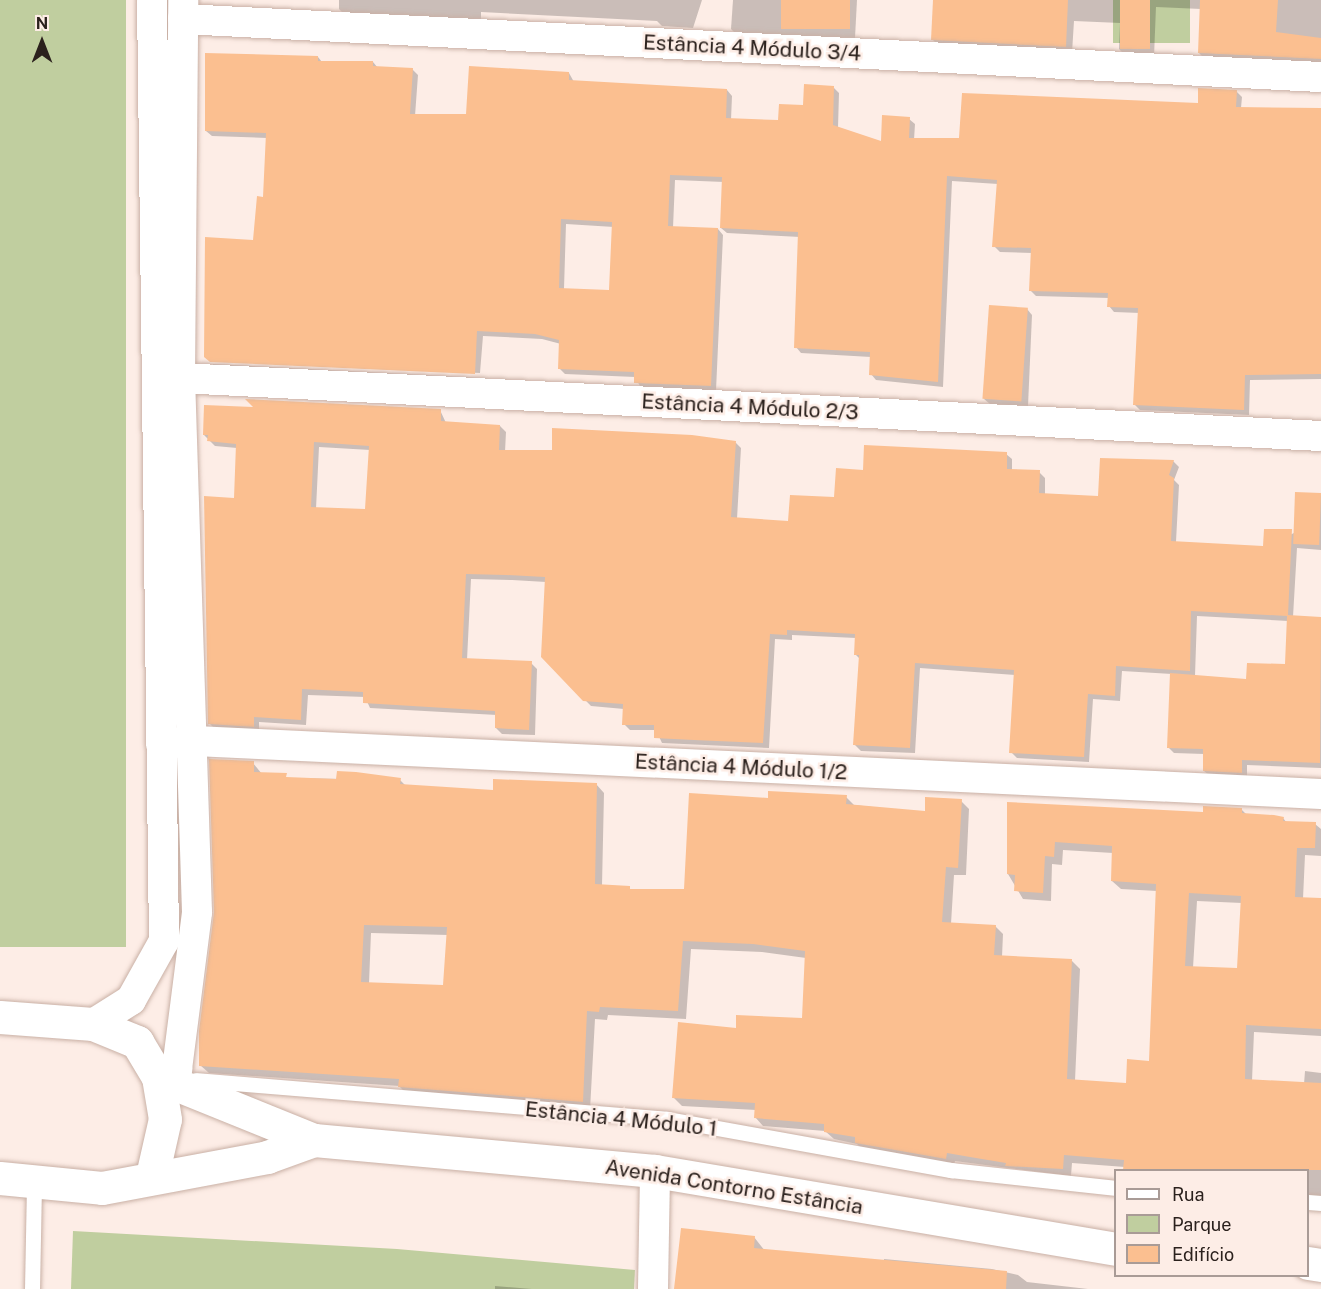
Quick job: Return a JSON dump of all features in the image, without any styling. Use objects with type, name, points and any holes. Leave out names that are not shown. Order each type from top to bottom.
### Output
[{"type":"street","points":[[93,1024],[131,1000],[164,941],[152,0]]},
{"type":"street","points":[[158,1077],[177,1069],[197,912],[195,741],[180,378],[179,6]]},
{"type":"street","name":"Estância 4 Módulo 3/4","points":[[179,6],[1321,77]]},
{"type":"street","name":"Estância 4 Módulo 2/3","points":[[180,378],[1321,436]]},
{"type":"street","name":"Estância 4 Módulo 1/2","points":[[161,744],[195,741],[1321,794]]},
{"type":"street","points":[[0,1017],[93,1024],[137,1042],[158,1077],[165,1119],[152,1176]]},
{"type":"street","name":"Avenida Contorno Estância","points":[[158,1077],[314,1140],[655,1171],[1114,1249]]},
{"type":"street","name":"Avenida Contorno Estância","points":[[0,1178],[102,1188],[152,1176],[267,1157],[314,1140]]},
{"type":"street","points":[[653,1289],[655,1171]]},
{"type":"lane","name":"Estância 4 Módulo 1","points":[[158,1077],[667,1119],[951,1170],[1114,1188]]},
{"type":"lane","points":[[32,1289],[34,1183]]},
{"type":"green space","points":[[0,0],[126,0],[126,947],[0,947]]},
{"type":"green space","points":[[1113,0],[1190,0],[1190,43],[1113,43]]},
{"type":"green space","points":[[73,1231],[397,1249],[635,1270],[634,1289],[71,1289]]},
{"type":"building","points":[[781,0],[850,0],[850,29],[781,29]]},
{"type":"building","points":[[933,0],[1068,0],[1066,47],[931,40]]},
{"type":"building","points":[[1120,0],[1150,0],[1150,49],[1120,49]]},
{"type":"building","points":[[1200,0],[1278,0],[1276,32],[1321,38],[1321,59],[1198,53]]},
{"type":"building","points":[[205,53],[318,56],[318,61],[373,61],[373,66],[413,68],[410,114],[466,114],[469,66],[569,72],[569,80],[727,89],[726,118],[778,120],[779,104],[803,105],[804,84],[834,86],[833,125],[881,141],[882,115],[910,117],[909,138],[959,138],[962,93],[1198,103],[1198,88],[1237,90],[1236,107],[1321,108],[1321,374],[1245,375],[1244,410],[1133,405],[1138,308],[1107,307],[1108,293],[1029,291],[1031,248],[992,247],[997,180],[947,176],[938,382],[869,375],[870,352],[794,348],[798,232],[720,228],[722,177],[670,175],[668,226],[718,228],[711,386],[634,383],[634,372],[558,369],[559,340],[535,334],[477,331],[475,374],[210,362],[204,357],[205,237],[253,240],[257,196],[263,197],[266,133],[205,131]],"holes":[[[561,219],[612,222],[609,290],[559,288]]]},
{"type":"building","points":[[989,305],[1028,308],[1021,401],[982,399]]},
{"type":"building","points":[[245,399],[441,409],[441,421],[500,425],[499,450],[552,450],[552,428],[692,435],[736,441],[731,517],[788,521],[790,495],[834,497],[836,468],[863,470],[864,445],[1007,452],[1007,469],[1040,470],[1039,493],[1098,496],[1100,458],[1174,460],[1169,475],[1174,478],[1171,541],[1263,546],[1264,529],[1292,529],[1288,615],[1321,617],[1320,763],[1242,760],[1242,773],[1203,771],[1203,749],[1167,748],[1170,673],[1246,679],[1247,663],[1285,664],[1287,616],[1191,611],[1190,671],[1116,666],[1115,696],[1088,694],[1084,757],[1009,753],[1014,670],[915,663],[910,748],[853,745],[859,655],[854,655],[855,634],[787,630],[787,635],[770,634],[763,743],[654,738],[654,725],[622,725],[623,704],[583,701],[541,657],[545,577],[506,575],[466,574],[462,658],[532,661],[529,730],[495,728],[495,711],[363,703],[363,692],[302,689],[301,720],[254,717],[254,727],[208,724],[204,496],[234,498],[236,444],[207,441],[208,435],[203,435],[204,405],[253,407]],"holes":[[[314,442],[369,446],[365,509],[311,507]]]},
{"type":"building","points":[[1295,492],[1321,493],[1319,545],[1293,544]]},
{"type":"building","points":[[209,759],[254,761],[254,772],[287,773],[286,777],[336,779],[337,771],[356,772],[401,778],[400,784],[493,790],[493,779],[597,783],[595,884],[630,886],[630,889],[684,889],[689,793],[768,798],[768,791],[847,795],[846,804],[925,811],[925,797],[962,799],[958,868],[946,867],[942,922],[996,925],[994,955],[1072,959],[1067,1079],[1126,1083],[1127,1059],[1149,1061],[1156,884],[1111,881],[1112,846],[1055,842],[1054,857],[1045,856],[1043,893],[1014,891],[1015,875],[1007,874],[1007,802],[1203,812],[1203,806],[1242,808],[1242,813],[1274,815],[1284,817],[1283,821],[1316,822],[1315,848],[1297,848],[1295,897],[1321,898],[1321,1029],[1246,1025],[1245,1079],[1321,1083],[1321,1170],[1123,1169],[1124,1160],[1064,1155],[1063,1169],[1005,1166],[1006,1163],[947,1153],[946,1159],[855,1143],[855,1137],[824,1132],[824,1124],[754,1118],[755,1103],[672,1098],[678,1022],[736,1028],[736,1015],[802,1018],[805,951],[753,944],[683,941],[678,1011],[600,1007],[599,1012],[587,1011],[583,1102],[398,1087],[399,1079],[199,1066],[199,1031],[214,912]],"holes":[[[1189,893],[1241,896],[1237,968],[1185,966]],[[364,925],[447,927],[443,985],[361,982]]]},
{"type":"building","points":[[681,1228],[755,1236],[754,1248],[1007,1271],[1006,1289],[674,1289]]}]
